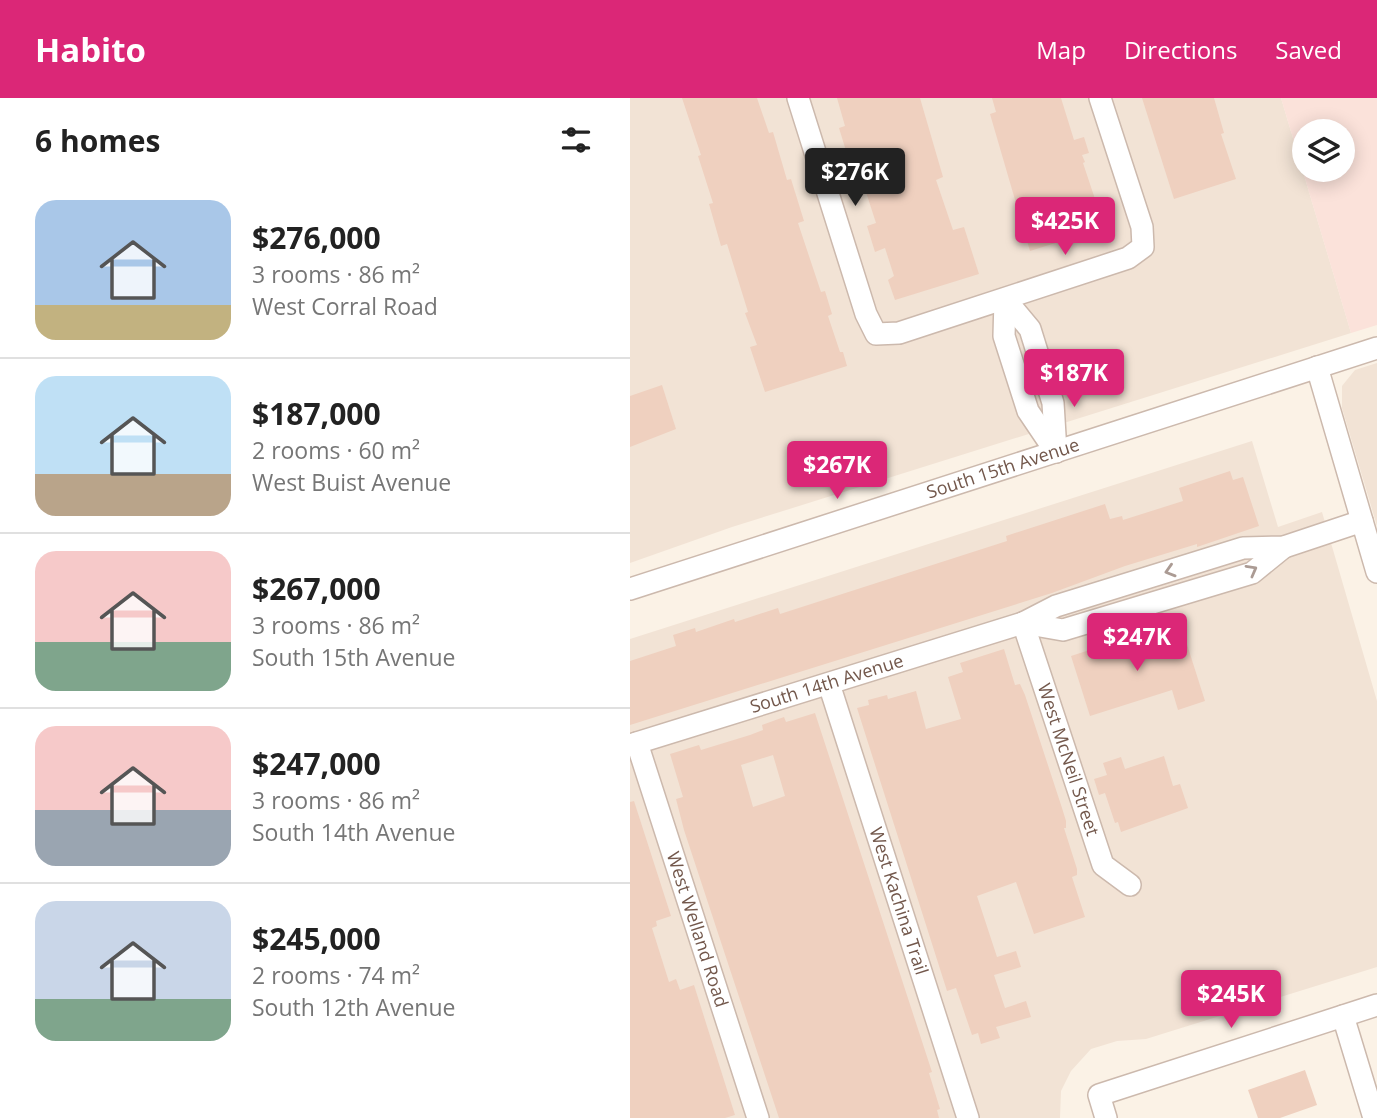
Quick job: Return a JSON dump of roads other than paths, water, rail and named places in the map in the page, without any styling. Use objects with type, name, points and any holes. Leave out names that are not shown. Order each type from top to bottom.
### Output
[{"type":"street","points":[[798,98],[866,314],[876,334],[899,333],[1005,299],[1128,258],[1143,247],[1142,227],[1100,98]]},
{"type":"street","points":[[1005,299],[1030,329],[1053,403],[1056,452]]},
{"type":"street","points":[[1005,299],[1004,336],[1028,411],[1056,452]]},
{"type":"street","name":"South 15th Avenue","points":[[630,589],[1377,348]]},
{"type":"street","points":[[1015,371],[1040,362]]},
{"type":"street","points":[[1317,367],[1377,572]]},
{"type":"street","name":"South 14th Avenue","points":[[633,744],[1024,623],[1056,607],[1243,548],[1284,547],[1362,521]]},
{"type":"street","name":"South 14th Avenue","points":[[1024,623],[1063,631],[1252,573],[1284,547]]},
{"type":"street","points":[[1215,558],[1222,581]]},
{"type":"street","name":"West McNeil Street","points":[[1024,623],[1103,865],[1130,885]]},
{"type":"street","name":"West Kachina Trail","points":[[829,684],[968,1118]]},
{"type":"street","name":"West Welland Road","points":[[633,744],[758,1118]]},
{"type":"street","points":[[1107,1118],[1099,1094],[1377,1005]]},
{"type":"street","points":[[1343,1016],[1374,1118]]}]
